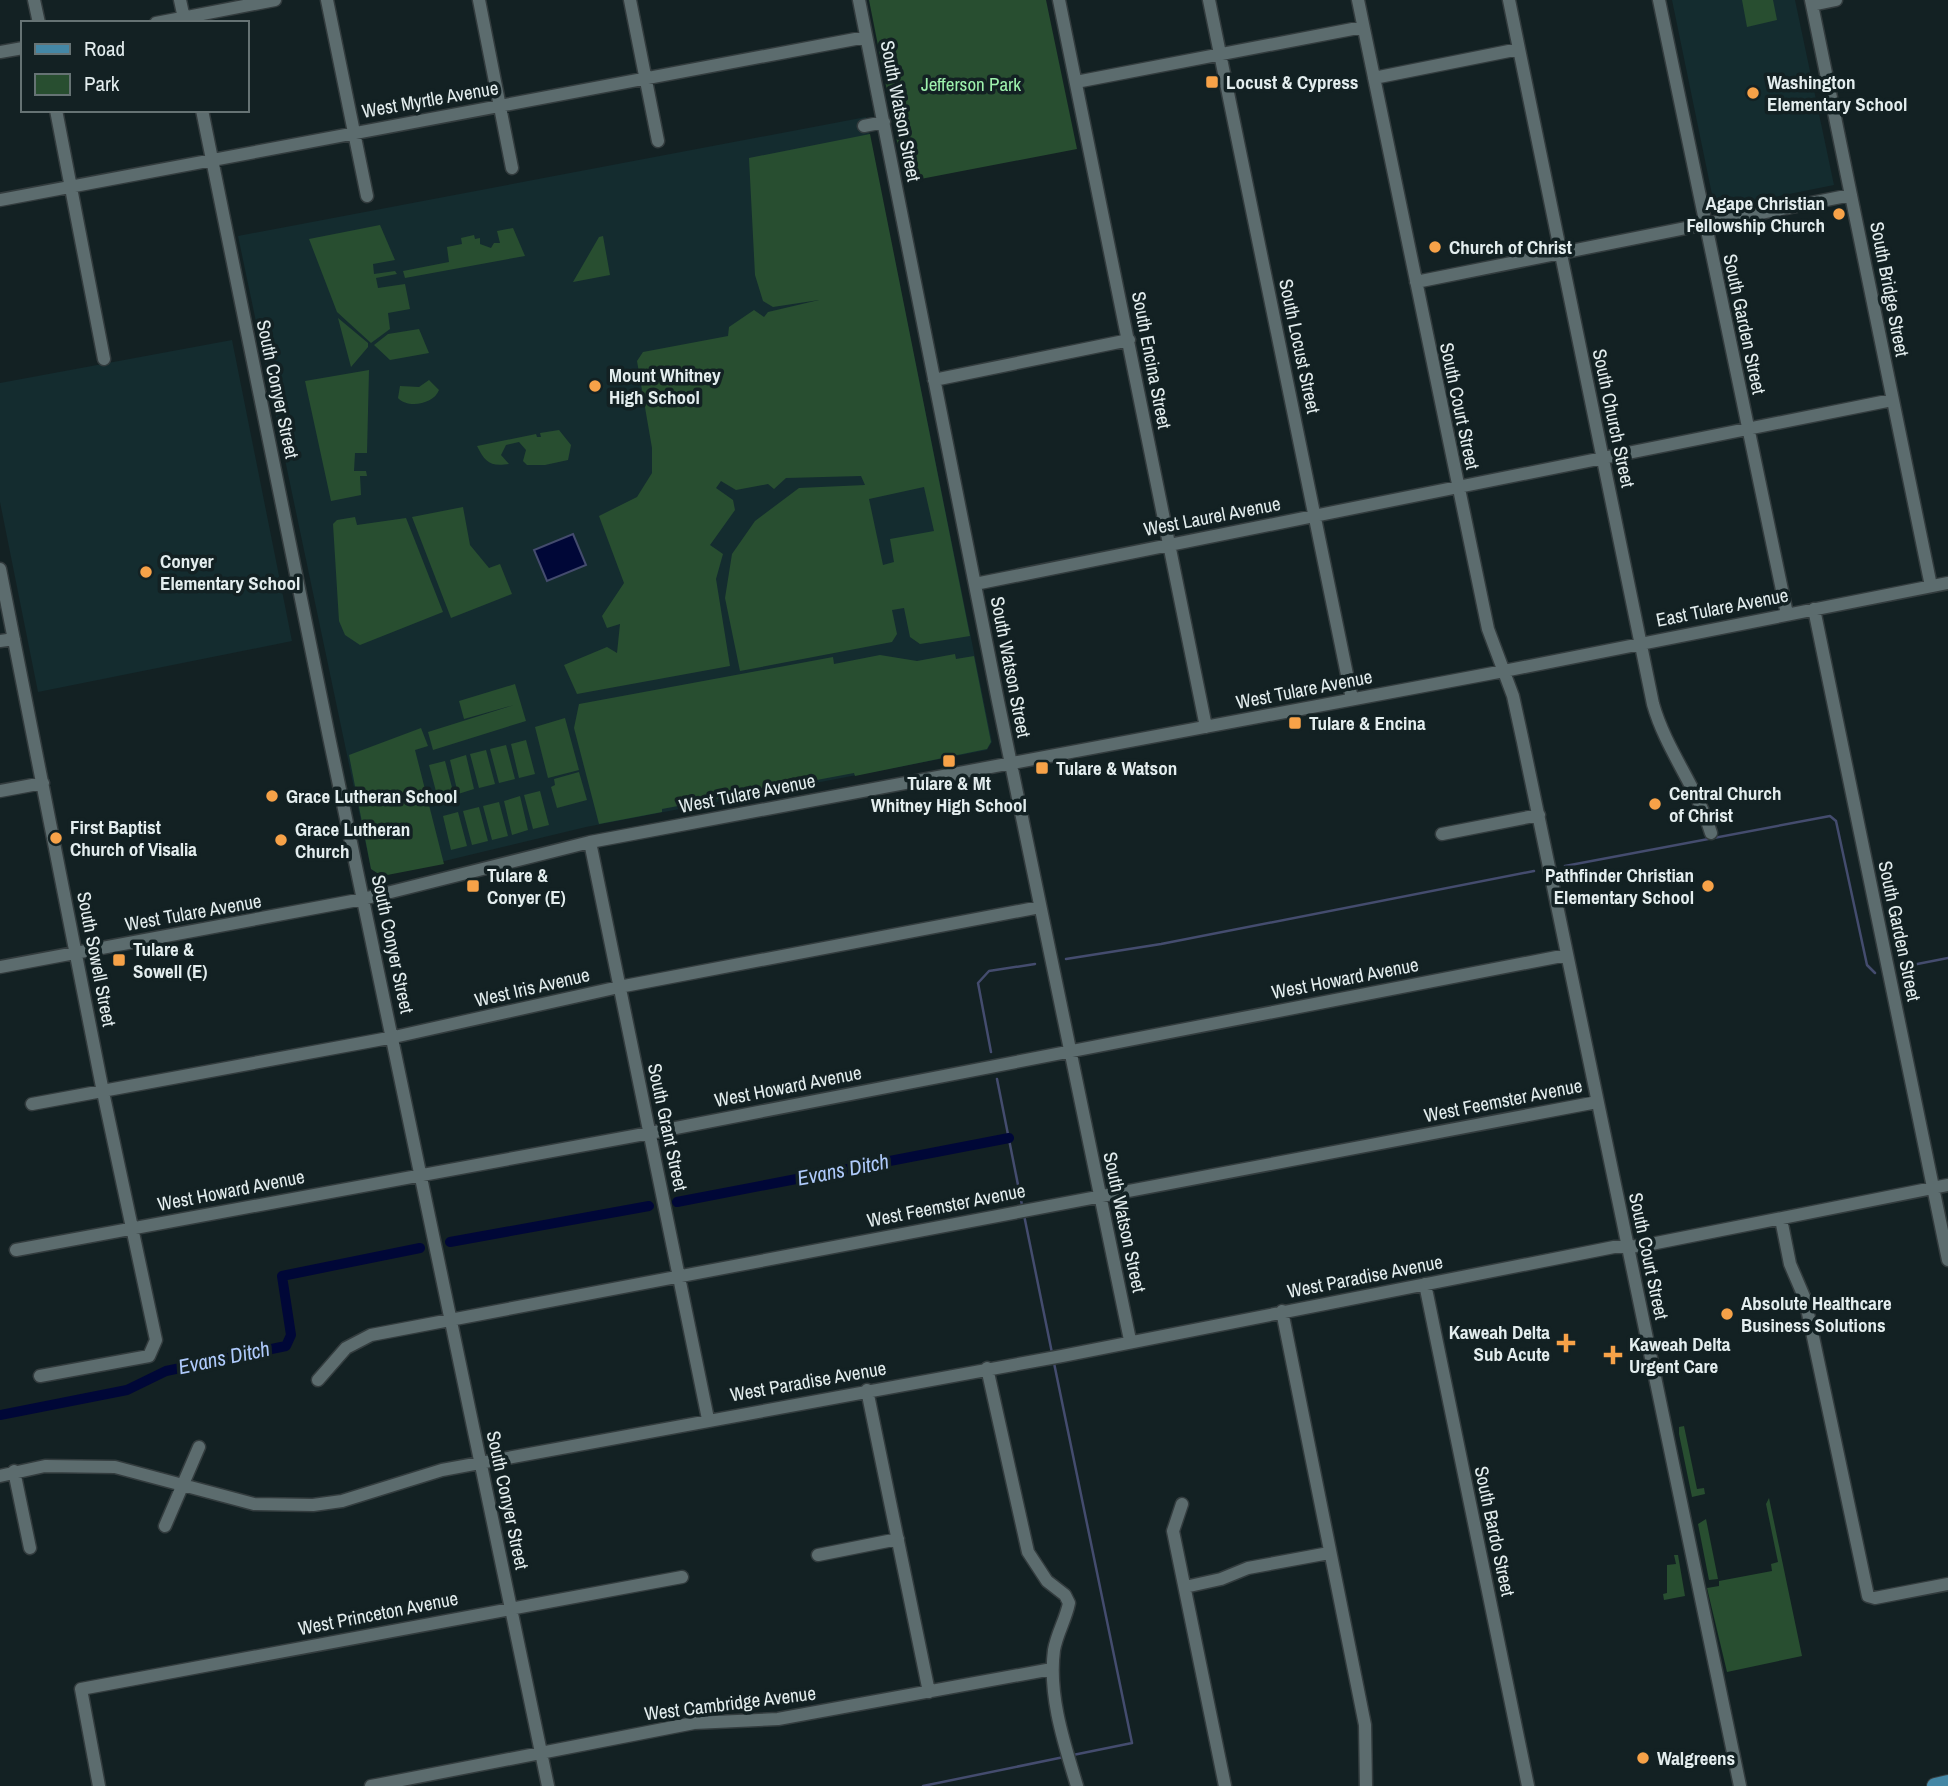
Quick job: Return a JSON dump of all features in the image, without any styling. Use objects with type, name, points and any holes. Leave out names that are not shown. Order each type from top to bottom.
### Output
[{"type":"main road","points":[[1935,1786],[1948,1783]]},
{"type":"street","points":[[34,0],[38,21]]},
{"type":"street","points":[[180,0],[184,20],[275,0]]},
{"type":"street","points":[[327,0],[367,196]]},
{"type":"street","points":[[479,0],[512,168]]},
{"type":"street","points":[[630,0],[658,141]]},
{"type":"street","name":"South Watson Street","points":[[859,0],[1040,907],[1130,1340]]},
{"type":"street","name":"South Encina Street","points":[[1059,0],[1206,727]]},
{"type":"street","name":"South Locust Street","points":[[1209,0],[1352,699]]},
{"type":"street","name":"South Court Street","points":[[1358,0],[1488,629],[1513,696],[1539,815],[1740,1786]]},
{"type":"street","name":"South Church Street","points":[[1509,0],[1640,643],[1660,729],[1695,788],[1711,833]]},
{"type":"street","name":"South Garden Street","points":[[1659,0],[1787,614]]},
{"type":"street","points":[[1811,2],[1836,0]]},
{"type":"street","name":"South Bridge Street","points":[[1811,2],[1931,586]]},
{"type":"street","points":[[1076,82],[1363,27]]},
{"type":"street","name":"West Myrtle Avenue","points":[[0,200],[866,37]]},
{"type":"street","points":[[0,52],[21,48]]},
{"type":"street","points":[[1374,78],[1518,49]]},
{"type":"street","points":[[56,112],[104,359]]},
{"type":"street","name":"South Conyer Street","points":[[202,112],[548,1786]]},
{"type":"street","points":[[864,126],[884,122]]},
{"type":"street","points":[[1416,282],[1851,195]]},
{"type":"street","points":[[934,380],[1129,340]]},
{"type":"street","name":"West Laurel Avenue","points":[[975,584],[1892,400]]},
{"type":"street","name":"South Sowell Street","points":[[0,569],[103,1092],[156,1340],[149,1356],[40,1376]]},
{"type":"street","name":"East Tulare Avenue","points":[[1504,671],[1948,583]]},
{"type":"street","name":"South Garden Street","points":[[1814,609],[1948,1260]]},
{"type":"street","points":[[0,641],[14,639]]},
{"type":"street","name":"West Tulare Avenue","points":[[0,967],[363,900],[590,842],[1504,671]]},
{"type":"street","points":[[0,791],[43,783]]},
{"type":"street","points":[[1442,834],[1539,815]]},
{"type":"street","name":"South Grant Street","points":[[590,842],[708,1419]]},
{"type":"street","name":"West Iris Avenue","points":[[32,1104],[394,1037],[619,987],[1040,907]]},
{"type":"street","name":"West Howard Avenue","points":[[16,1250],[650,1133],[1567,955]]},
{"type":"street","name":"West Feemster Avenue","points":[[318,1380],[346,1348],[371,1335],[1597,1102]]},
{"type":"street","name":"West Paradise Avenue","points":[[0,1476],[45,1466],[102,1466],[150,1475],[254,1504],[313,1505],[342,1501],[430,1473],[1781,1219],[1948,1185]]},
{"type":"street","points":[[1781,1219],[1790,1264],[1806,1307],[1868,1596],[1875,1598],[1948,1584]]},
{"type":"street","name":"South Bardo Street","points":[[1425,1284],[1528,1786]]},
{"type":"street","points":[[1282,1311],[1365,1725],[1366,1786]]},
{"type":"street","points":[[988,1368],[1028,1552],[1047,1581],[1065,1595],[1069,1603],[1056,1637],[1052,1669],[1062,1731],[1077,1786]]},
{"type":"street","points":[[867,1390],[929,1692]]},
{"type":"street","points":[[165,1526],[199,1447]]},
{"type":"street","points":[[14,1471],[30,1548]]},
{"type":"street","points":[[1182,1504],[1173,1531],[1225,1786]]},
{"type":"street","points":[[818,1555],[898,1539]]},
{"type":"street","points":[[1185,1587],[1221,1579],[1248,1569],[1329,1553]]},
{"type":"street","name":"West Princeton Avenue","points":[[99,1786],[81,1689],[682,1577]]},
{"type":"street","name":"West Cambridge Avenue","points":[[371,1786],[694,1723],[778,1719],[1052,1669]]},
{"type":"shaded area","name":"Washington Elementary School","points":[[1672,0],[1795,0],[1834,185],[1715,209]]},
{"type":"shaded area","name":"Mount Whitney High School","points":[[866,117],[992,742],[987,750],[586,827],[382,876],[371,869],[238,236]]},
{"type":"shaded area","name":"Conyer Elementary School","points":[[232,340],[292,641],[38,692],[0,502],[0,383]]},
{"type":"shaded area","points":[[573,534],[586,565],[547,581],[534,550]]},
{"type":"green space","name":"Jefferson Park","points":[[869,0],[1046,0],[1077,149],[905,182]]},
{"type":"green space","points":[[1742,0],[1773,0],[1777,20],[1747,27]]},
{"type":"green space","points":[[870,134],[970,636],[920,644],[910,637],[904,608],[892,610],[897,634],[892,642],[740,671],[725,598],[732,554],[755,521],[799,488],[865,485],[861,476],[786,478],[774,489],[768,484],[736,490],[721,481],[716,488],[733,500],[735,510],[710,545],[723,554],[716,579],[730,666],[577,694],[564,665],[607,647],[617,653],[620,624],[607,628],[602,616],[624,583],[599,516],[637,497],[652,473],[652,448],[637,361],[643,352],[728,336],[729,327],[754,310],[764,317],[768,312],[819,300],[773,307],[763,301],[755,275],[749,158]],"holes":[[[924,487],[934,531],[890,539],[894,562],[883,565],[869,499]]]},
{"type":"green space","points":[[380,225],[395,260],[373,264],[374,274],[395,271],[397,274],[376,278],[378,288],[405,284],[410,309],[388,313],[390,329],[371,343],[337,312],[309,239]]},
{"type":"green space","points":[[513,228],[525,256],[405,278],[403,271],[449,262],[447,247],[462,244],[461,238],[474,235],[475,239],[480,238],[480,244],[491,248],[494,243],[500,243],[497,231]]},
{"type":"green space","points":[[603,236],[610,275],[573,282],[599,237]]},
{"type":"green space","points":[[338,318],[368,343],[368,347],[351,367]]},
{"type":"green space","points":[[419,329],[429,353],[390,360],[374,345],[388,334]]},
{"type":"green space","points":[[369,370],[367,453],[355,453],[354,471],[366,471],[367,476],[360,476],[361,495],[331,501],[305,381]]},
{"type":"green space","points":[[429,380],[439,390],[432,399],[414,404],[398,398],[400,386],[419,387]]},
{"type":"green space","points":[[559,430],[571,445],[568,460],[545,465],[527,465],[523,461],[526,450],[519,442],[506,445],[501,455],[509,464],[502,465],[489,462],[477,446],[536,434],[541,437],[540,433]]},
{"type":"green space","points":[[463,507],[470,545],[489,568],[500,564],[512,594],[451,618],[412,517]]},
{"type":"green space","points":[[355,517],[357,525],[406,518],[443,612],[360,645],[345,635],[339,621],[333,524],[337,520]]},
{"type":"green space","points":[[955,654],[956,659],[974,656],[991,742],[987,749],[855,776],[854,773],[662,809],[662,812],[599,824],[574,728],[579,704],[833,657],[834,664],[880,655],[917,661]]},
{"type":"green space","points":[[515,684],[526,721],[433,750],[428,732],[514,705],[464,719],[459,701]]},
{"type":"green space","points":[[565,718],[579,770],[548,778],[535,727]]},
{"type":"green space","points":[[421,728],[428,746],[415,750],[444,864],[382,876],[371,869],[349,755]]},
{"type":"green space","points":[[526,740],[535,774],[519,778],[511,744]]},
{"type":"green space","points":[[506,745],[515,779],[499,783],[490,749]]},
{"type":"green space","points":[[486,750],[495,784],[479,788],[470,754]]},
{"type":"green space","points":[[466,755],[474,789],[458,794],[450,760]]},
{"type":"green space","points":[[445,761],[454,795],[438,799],[429,765]]},
{"type":"green space","points":[[579,772],[587,800],[557,808],[551,787],[555,785],[554,779]]},
{"type":"green space","points":[[540,791],[549,825],[533,829],[524,795]]},
{"type":"green space","points":[[520,796],[528,830],[512,835],[504,801]]},
{"type":"green space","points":[[499,802],[508,836],[492,840],[483,806]]},
{"type":"green space","points":[[479,807],[488,841],[472,845],[463,811]]},
{"type":"green space","points":[[458,812],[467,846],[451,850],[443,816]]},
{"type":"green space","points":[[1684,1426],[1697,1489],[1704,1488],[1705,1494],[1692,1497],[1679,1434],[1679,1427]]},
{"type":"green space","points":[[1769,1498],[1802,1656],[1727,1672],[1707,1588],[1719,1586],[1719,1581],[1772,1571],[1771,1564],[1778,1562],[1766,1504]]},
{"type":"green space","points":[[1706,1519],[1718,1579],[1709,1580],[1698,1524]]},
{"type":"green space","points":[[1674,1555],[1678,1555],[1685,1596],[1664,1600],[1663,1594],[1667,1593],[1667,1565],[1676,1564]]},
{"type":"waterway","points":[[1565,866],[1830,816],[1836,821],[1867,965],[1875,973]]},
{"type":"waterway","points":[[1066,959],[1161,944],[1534,871]]},
{"type":"waterway","points":[[1902,967],[1948,958]]},
{"type":"waterway","points":[[991,1052],[978,983],[989,971],[1035,964]]},
{"type":"waterway","points":[[997,1079],[1022,1205]]},
{"type":"waterway","name":"Evans Ditch","points":[[677,1202],[1009,1138]]},
{"type":"waterway","name":"Evans Ditch","points":[[450,1242],[649,1206]]},
{"type":"waterway","points":[[1024,1215],[1052,1353]]},
{"type":"waterway","name":"Evans Ditch","points":[[0,1415],[127,1390],[166,1371],[286,1346],[291,1335],[282,1276],[420,1248]]},
{"type":"waterway","points":[[1054,1363],[1132,1743],[1073,1755]]},
{"type":"waterway","points":[[923,1786],[1064,1757]]},
{"type":"place","name":"Locust & Cypress","points":[[1212,82]]},
{"type":"place","name":"Washington Elementary School","points":[[1753,93]]},
{"type":"place","name":"Agape Christian Fellowship Church","points":[[1839,214]]},
{"type":"place","name":"Church of Christ","points":[[1435,247]]},
{"type":"place","name":"Mount Whitney High School","points":[[595,386]]},
{"type":"place","name":"Conyer Elementary School","points":[[146,572]]},
{"type":"place","name":"Tulare & Encina","points":[[1295,723]]},
{"type":"place","name":"Tulare & Mt Whitney High School","points":[[949,761]]},
{"type":"place","name":"Tulare & Watson","points":[[1042,768]]},
{"type":"place","name":"Grace Lutheran School","points":[[272,796]]},
{"type":"place","name":"Central Church of Christ","points":[[1655,804]]},
{"type":"place","name":"First Baptist Church of Visalia","points":[[56,838]]},
{"type":"place","name":"Grace Lutheran Church","points":[[281,840]]},
{"type":"place","name":"Tulare & Conyer (E)","points":[[473,886]]},
{"type":"place","name":"Pathfinder Christian Elementary School","points":[[1708,886]]},
{"type":"place","name":"Tulare & Sowell (E)","points":[[119,960]]},
{"type":"place","name":"Absolute Healthcare Business Solutions","points":[[1727,1314]]},
{"type":"place","name":"Kaweah Delta Sub Acute","points":[[1566,1343]]},
{"type":"place","name":"Kaweah Delta Urgent Care","points":[[1613,1355]]},
{"type":"place","name":"Walgreens","points":[[1643,1758]]}]
